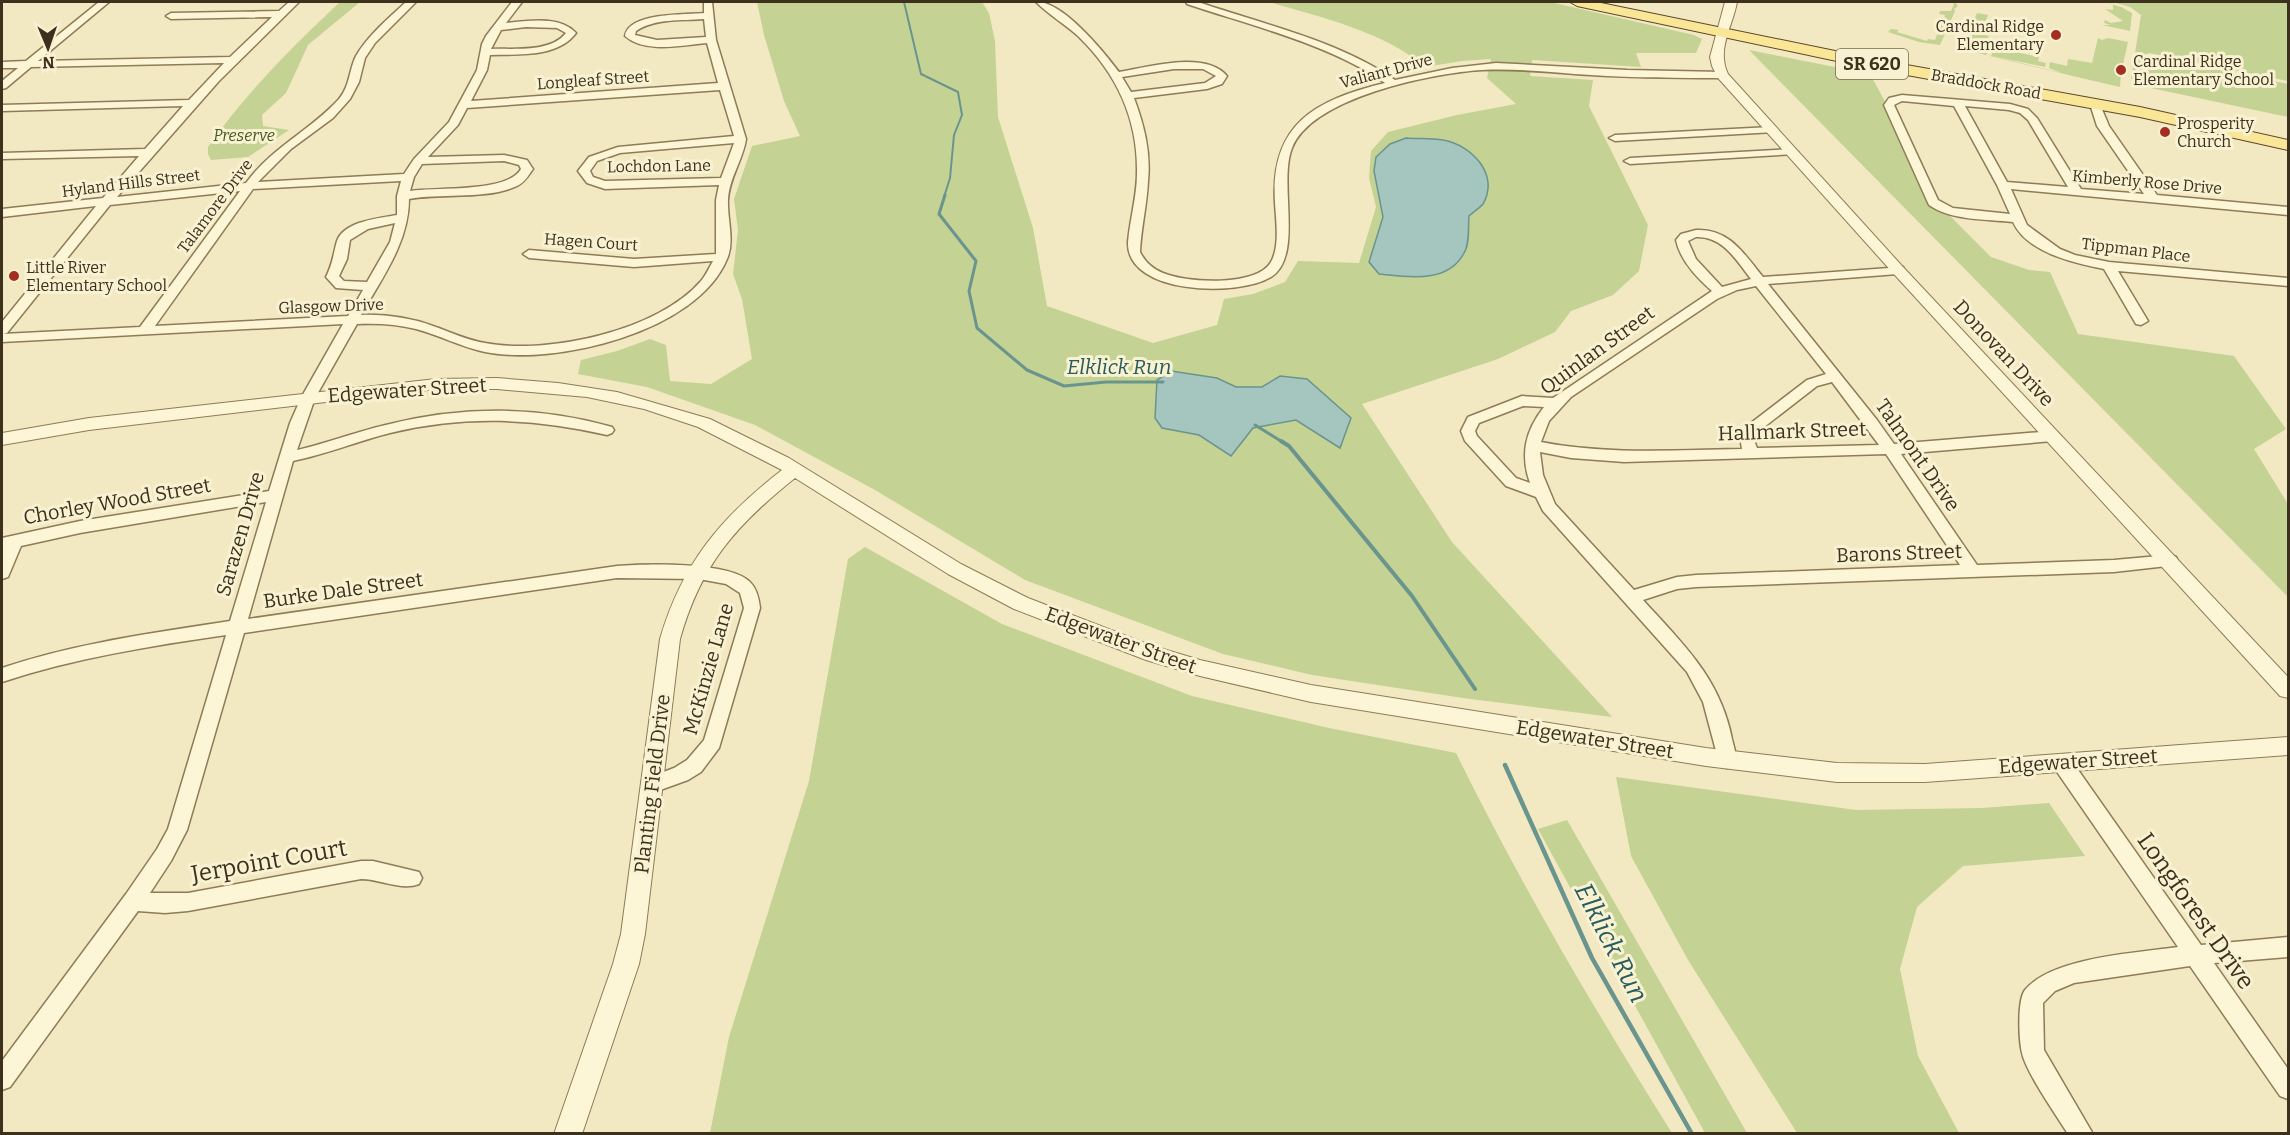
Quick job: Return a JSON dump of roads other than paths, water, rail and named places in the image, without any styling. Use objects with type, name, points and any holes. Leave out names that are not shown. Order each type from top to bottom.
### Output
[{"type":"main road","name":"Braddock Road","points":[[1577,2],[1879,65],[2095,104],[2289,145]]},
{"type":"street","points":[[2,86],[104,2]]},
{"type":"street","points":[[2,330],[191,103],[232,60],[294,2]]},
{"type":"street","name":"Talamore Drive","points":[[144,331],[249,186],[272,160],[329,116],[346,97],[354,82],[360,58],[371,41],[411,2]]},
{"type":"street","name":"Sarazen Drive","points":[[2,1079],[133,901],[164,855],[177,830],[286,457],[308,398],[396,242],[403,218],[403,196],[408,177],[418,161],[450,128],[482,70],[487,44],[497,27],[518,2]]},
{"type":"street","points":[[708,2],[711,40],[740,140],[738,153],[726,181],[721,205],[725,241],[722,257]]},
{"type":"street","name":"Valiant Drive","points":[[1041,2],[1086,38],[1117,75],[1128,95],[1139,126],[1143,159],[1134,246],[1137,258],[1142,265],[1161,277],[1186,283],[1221,285],[1256,279],[1266,274],[1279,261],[1283,152],[1296,131],[1327,107],[1359,93],[1463,69],[1496,67],[1722,75]]},
{"type":"street","points":[[1190,2],[1339,53],[1369,67],[1393,84]]},
{"type":"street","points":[[1722,75],[1715,61],[1715,54],[1728,23],[1731,2]]},
{"type":"street","points":[[171,16],[279,14]]},
{"type":"street","points":[[708,16],[647,21],[632,30],[630,36],[638,42],[651,43],[711,40]]},
{"type":"street","points":[[485,52],[548,48],[562,43],[571,33],[567,28],[556,25],[497,27]]},
{"type":"street","points":[[2,65],[232,60]]},
{"type":"street","points":[[1117,75],[1199,65],[1217,70],[1222,76],[1218,82],[1207,86],[1128,95]]},
{"type":"street","name":"Donovan Drive","points":[[1722,75],[1898,270],[2288,690]]},
{"type":"street","name":"Longleaf Street","points":[[464,105],[724,86]]},
{"type":"street","points":[[2018,219],[1944,210],[1933,202],[1889,105],[1893,100],[1957,102],[2010,107],[2024,111],[2032,118],[2077,192]]},
{"type":"street","name":"Tippman Place","points":[[1957,102],[2004,185],[2018,219],[2029,234],[2056,252],[2071,258],[2109,266],[2289,282]]},
{"type":"street","points":[[2,108],[191,103]]},
{"type":"street","points":[[2095,104],[2103,126],[2152,199]]},
{"type":"street","points":[[1615,138],[1771,130]]},
{"type":"street","name":"Lochdon Lane","points":[[726,181],[605,185],[591,181],[584,171],[593,159],[618,150],[740,140]]},
{"type":"street","points":[[2,156],[149,152]]},
{"type":"street","points":[[1630,161],[1792,152]]},
{"type":"street","points":[[403,196],[442,190],[500,187],[522,177],[527,169],[523,162],[504,158],[418,161]]},
{"type":"street","name":"Hyland Hills Street","points":[[2,213],[249,186],[408,177]]},
{"type":"street","name":"Kimberly Rose Drive","points":[[2004,185],[2289,211]]},
{"type":"street","points":[[371,286],[341,285],[332,277],[341,259],[344,239],[350,233],[367,225],[403,218]]},
{"type":"street","name":"Talmont Drive","points":[[1720,292],[1709,283],[1683,248],[1682,240],[1685,237],[1705,233],[1724,239],[1835,376],[1890,449],[1972,571]]},
{"type":"street","name":"Hagen Court","points":[[529,254],[634,263],[722,257]]},
{"type":"street","name":"Glasgow Drive","points":[[2,338],[382,320],[409,323],[463,343],[494,349],[533,350],[574,346],[628,331],[672,310],[704,284],[722,257]]},
{"type":"street","points":[[2109,266],[2141,321]]},
{"type":"street","name":"Quinlan Street","points":[[1727,760],[1720,724],[1712,700],[1699,675],[1678,649],[1562,523],[1541,493],[1532,461],[1532,445],[1542,417],[1554,403],[1720,292],[1759,281],[1898,270]]},
{"type":"street","points":[[1752,454],[1748,443],[1752,429],[1812,382],[1835,376]]},
{"type":"street","name":"Edgewater Street","points":[[2,439],[89,424],[391,387],[477,383],[538,385],[605,394],[679,413],[746,442],[999,593],[1095,633],[1199,669],[1329,698],[1810,771],[1874,774],[1925,773],[2289,746]]},
{"type":"street","points":[[1541,493],[1511,482],[1470,438],[1468,431],[1473,420],[1522,401],[1554,403]]},
{"type":"street","points":[[286,457],[322,450],[405,425],[454,416],[506,413],[540,415],[607,430]]},
{"type":"street","name":"Hallmark Street","points":[[1532,445],[1571,453],[1624,458],[1890,449],[2053,436]]},
{"type":"street","name":"Planting Field Drive","points":[[568,1134],[629,954],[670,639],[681,600],[708,552],[732,523],[794,470]]},
{"type":"street","name":"Chorley Wood Street","points":[[8,543],[80,527],[275,495]]},
{"type":"street","points":[[2,573],[8,543]]},
{"type":"street","name":"Barons Street","points":[[1631,597],[1696,581],[2114,566],[2170,561]]},
{"type":"street","name":"Burke Dale Street","points":[[2,675],[120,644],[617,572],[664,570],[694,574]]},
{"type":"street","name":"McKinzie Lane","points":[[652,785],[681,774],[694,766],[705,755],[712,743],[752,608],[751,598],[740,583],[722,577],[694,574]]},
{"type":"street","name":"Longforest Drive","points":[[2062,763],[2286,1082]]},
{"type":"street","name":"Jerpoint Court","points":[[133,901],[165,904],[205,900],[361,870],[373,870],[412,878]]},
{"type":"street","points":[[2081,1134],[2033,1053],[2032,999],[2047,984],[2073,973],[2195,955],[2289,947]]},
{"type":"water","points":[[1406,138],[1443,140],[1464,148],[1480,163],[1488,182],[1483,204],[1469,216],[1468,240],[1464,253],[1457,263],[1438,274],[1414,277],[1379,274],[1369,262],[1383,217],[1374,171],[1376,157],[1390,144]]},
{"type":"water","points":[[1171,371],[1217,378],[1236,387],[1262,387],[1280,376],[1307,379],[1351,418],[1340,448],[1296,420],[1253,428],[1231,456],[1199,435],[1162,428],[1155,418],[1157,380]]},
{"type":"waterway","name":"Elklick Run","points":[[904,2],[921,74],[958,92],[962,115],[954,135],[950,178],[944,197]]},
{"type":"waterway","name":"Elklick Run","points":[[945,195],[939,214],[976,261],[969,291],[977,328],[1027,370],[1064,386],[1106,382],[1163,382]]},
{"type":"waterway","name":"Elklick Run","points":[[1255,425],[1284,443]]},
{"type":"waterway","name":"Elklick Run","points":[[1281,441],[1289,446],[1412,596],[1475,689]]},
{"type":"waterway","name":"Elklick Run","points":[[1505,765],[1592,958],[1692,1134]]},
{"type":"place","name":"Cardinal Ridge Elementary","points":[[2056,35]]},
{"type":"place","name":"Cardinal Ridge Elementary School","points":[[2121,70]]},
{"type":"place","name":"Prosperity Church","points":[[2165,132]]},
{"type":"place","name":"Little River Elementary School","points":[[14,276]]},
{"type":"park label","name":"Preserve","points":[[244,135]]}]
